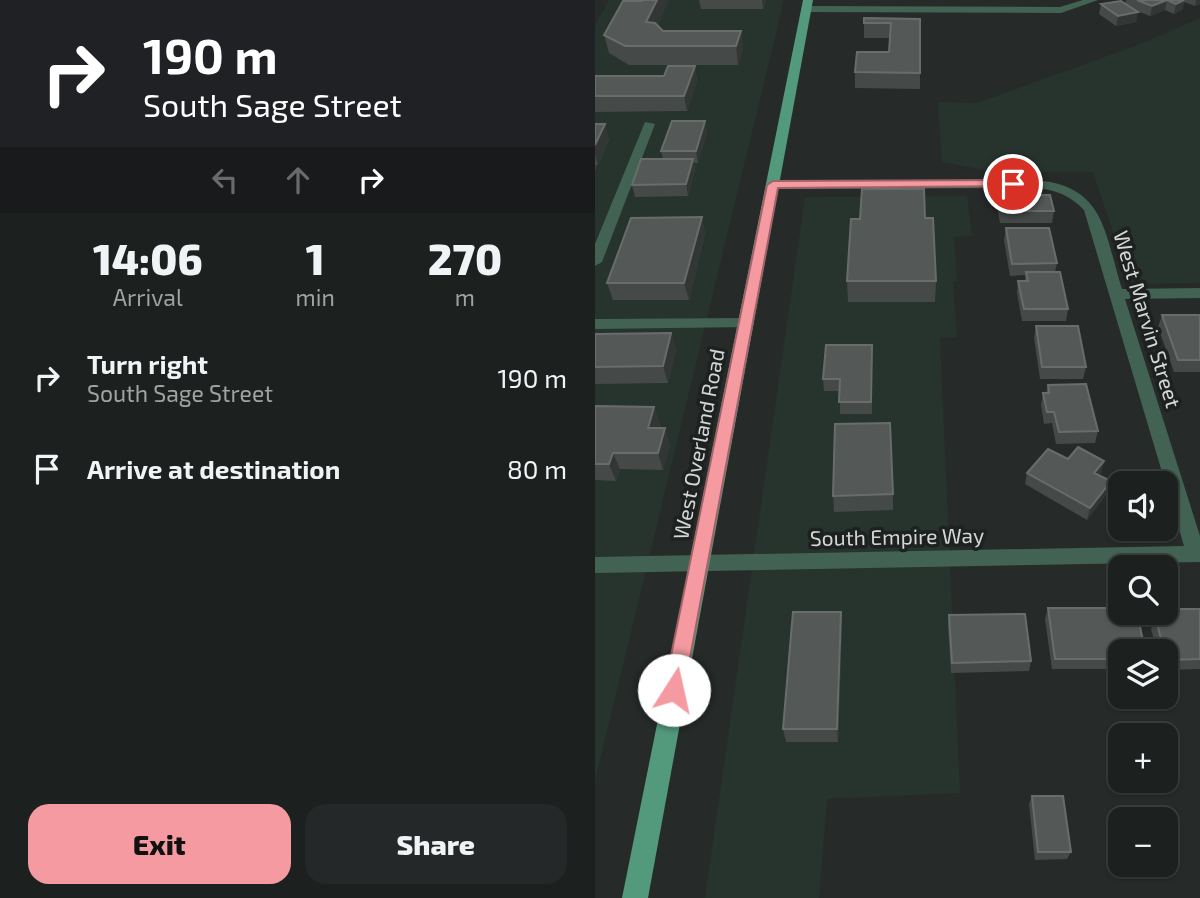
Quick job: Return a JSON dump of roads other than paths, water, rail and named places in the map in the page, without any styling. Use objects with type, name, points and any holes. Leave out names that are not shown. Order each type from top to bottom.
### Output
[{"type":"main road","name":"West Overland Road","points":[[635,898],[808,5]]},
{"type":"street","points":[[808,5],[1010,5],[1061,10],[1093,0]]},
{"type":"street","points":[[595,262],[649,124]]},
{"type":"street","name":"West Marvin Street","points":[[773,185],[1034,184],[1066,189],[1080,197],[1090,209],[1198,554]]},
{"type":"street","points":[[1116,294],[1200,293]]},
{"type":"street","points":[[595,324],[745,323]]},
{"type":"street","name":"South Empire Way","points":[[595,565],[1198,554]]}]
